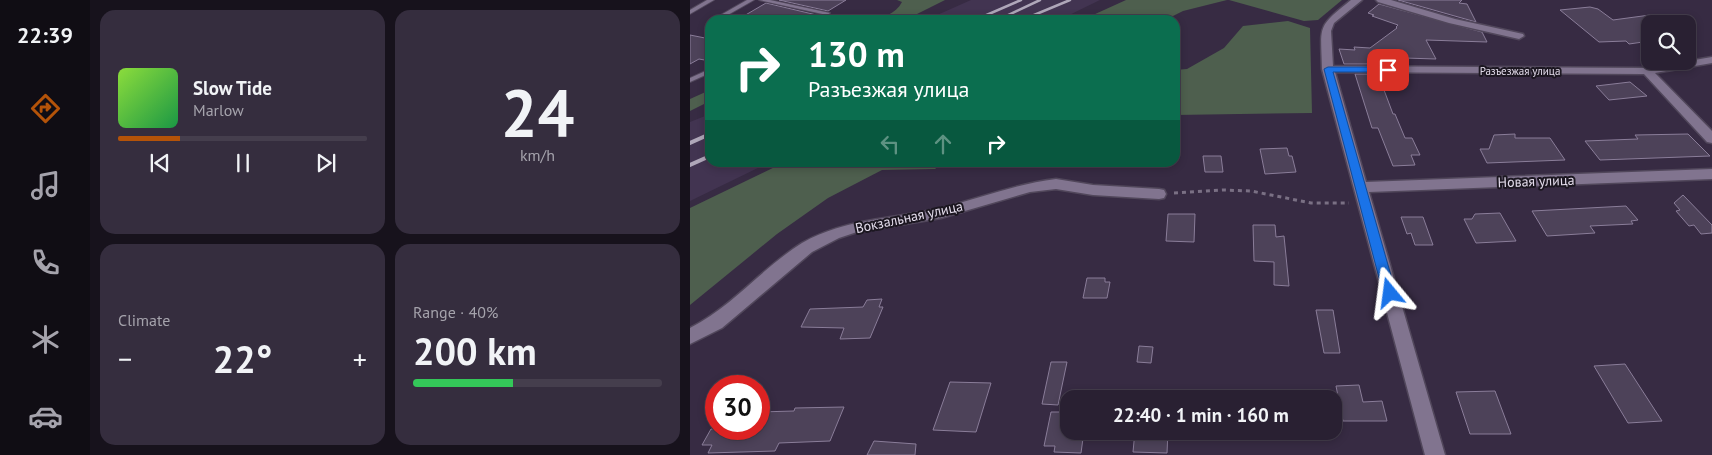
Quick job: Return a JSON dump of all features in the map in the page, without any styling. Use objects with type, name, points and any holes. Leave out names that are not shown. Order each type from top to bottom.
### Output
[{"type":"street","points":[[1357,0],[1330,22],[1326,31],[1328,69],[1435,455]]},
{"type":"street","points":[[1381,0],[1453,21],[1519,36]]},
{"type":"street","name":"Разъезжая улица","points":[[1328,69],[1647,71],[1712,60]]},
{"type":"street","points":[[1647,71],[1712,140]]},
{"type":"street","name":"Новая улица","points":[[1361,187],[1712,174]]},
{"type":"street","name":"Вокзальная улица","points":[[690,336],[716,323],[807,248],[834,234],[856,227],[941,212],[1030,187],[1056,184],[1093,190],[1159,194]]},
{"type":"lane","points":[[690,12],[711,0]]},
{"type":"lane","points":[[724,15],[750,0]]},
{"type":"lane","points":[[766,0],[827,13]]},
{"type":"lane","points":[[690,6],[698,8]]},
{"type":"lane","points":[[690,80],[705,73]]},
{"type":"path","points":[[1159,194],[1223,190],[1251,191],[1311,203],[1364,203]]},
{"type":"shaded area","points":[[971,0],[1100,0],[1069,15],[937,15]]},
{"type":"shaded area","points":[[705,116],[705,167],[760,167],[690,201],[690,122]]},
{"type":"green space","points":[[897,0],[945,0],[915,15],[888,15],[896,10],[902,2]]},
{"type":"green space","points":[[1126,0],[1227,0],[1183,11],[1175,15],[1093,15]]},
{"type":"green space","points":[[1229,0],[1342,0],[1318,20],[1304,21]]},
{"type":"green space","points":[[1288,21],[1310,28],[1312,113],[1180,115],[1180,70],[1187,69],[1224,48],[1243,26]]},
{"type":"green space","points":[[705,92],[705,104],[690,111],[690,99]]},
{"type":"green space","points":[[775,167],[937,167],[935,169],[882,170],[828,198],[777,234],[690,305],[690,208]]},
{"type":"building","points":[[779,0],[846,0],[828,11]]},
{"type":"building","points":[[1398,0],[1462,0],[1459,3],[1467,4],[1476,22]]},
{"type":"building","points":[[766,3],[817,15],[746,15]]},
{"type":"building","points":[[1379,4],[1482,32],[1487,42],[1426,40],[1436,59],[1373,57],[1375,64],[1344,64],[1339,49],[1355,50],[1354,47],[1370,48],[1397,28],[1398,25],[1368,13]]},
{"type":"building","points":[[1590,7],[1598,9],[1613,20],[1641,16],[1641,42],[1629,44],[1626,41],[1599,42],[1560,10]]},
{"type":"building","points":[[690,35],[705,38],[705,60],[699,59],[690,64]]},
{"type":"building","points":[[1355,74],[1378,74],[1393,114],[1395,114],[1405,138],[1412,138],[1420,155],[1411,155],[1415,165],[1393,166],[1378,128],[1372,128]]},
{"type":"building","points":[[1630,82],[1647,96],[1609,100],[1596,86]]},
{"type":"building","points":[[1515,134],[1515,138],[1550,138],[1565,160],[1487,163],[1480,149],[1489,149],[1494,135]]},
{"type":"building","points":[[1688,134],[1710,156],[1600,160],[1585,141],[1638,139],[1635,135]]},
{"type":"building","points":[[1287,148],[1289,156],[1292,156],[1296,172],[1265,174],[1260,149]]},
{"type":"building","points":[[1203,156],[1221,156],[1223,172],[1205,172]]},
{"type":"building","points":[[1683,195],[1712,225],[1712,233],[1701,234],[1694,225],[1689,226],[1676,211],[1680,210],[1674,203]]},
{"type":"building","points":[[1626,206],[1638,220],[1631,221],[1633,224],[1590,226],[1595,233],[1547,236],[1532,211]]},
{"type":"building","points":[[1500,213],[1516,241],[1476,243],[1464,219],[1472,219],[1475,214]]},
{"type":"building","points":[[1168,214],[1195,214],[1194,242],[1166,241]]},
{"type":"building","points":[[1401,217],[1423,217],[1433,245],[1415,245],[1411,233],[1407,234]]},
{"type":"building","points":[[1253,225],[1275,225],[1276,237],[1284,236],[1289,286],[1274,285],[1274,262],[1254,261]]},
{"type":"building","points":[[1087,278],[1105,278],[1105,282],[1110,282],[1107,298],[1083,298]]},
{"type":"building","points":[[882,299],[879,307],[883,307],[870,338],[840,339],[844,328],[801,327],[810,309],[863,307],[867,300]]},
{"type":"building","points":[[1316,310],[1333,310],[1340,353],[1324,353]]},
{"type":"building","points":[[1139,346],[1153,347],[1151,363],[1137,362]]},
{"type":"building","points":[[1051,362],[1067,362],[1058,405],[1042,404]]},
{"type":"building","points":[[1625,364],[1662,421],[1628,423],[1594,366]]},
{"type":"building","points":[[950,382],[991,383],[976,432],[933,430]]},
{"type":"building","points":[[1359,385],[1363,402],[1382,401],[1387,421],[1343,421],[1342,390],[1337,390],[1336,386]]},
{"type":"building","points":[[1495,391],[1511,434],[1470,434],[1456,392]]},
{"type":"building","points":[[844,407],[830,441],[779,443],[775,451],[708,453],[712,445],[702,445],[705,440],[770,440],[770,412],[794,411],[795,408]]},
{"type":"building","points":[[1051,412],[1060,412],[1060,440],[1083,440],[1081,453],[1054,452],[1055,446],[1044,446]]},
{"type":"building","points":[[1134,440],[1168,440],[1167,453],[1133,452]]},
{"type":"building","points":[[874,441],[916,444],[915,455],[867,455]]},
{"type":"railway","points":[[986,15],[1021,0]]},
{"type":"railway","points":[[1008,15],[1040,0]]},
{"type":"railway","points":[[1034,15],[1070,0]]},
{"type":"railway","points":[[690,143],[705,136]]},
{"type":"railway","points":[[690,165],[705,158]]},
{"type":"route","points":[[1388,70],[1328,69],[1390,293]]}]
